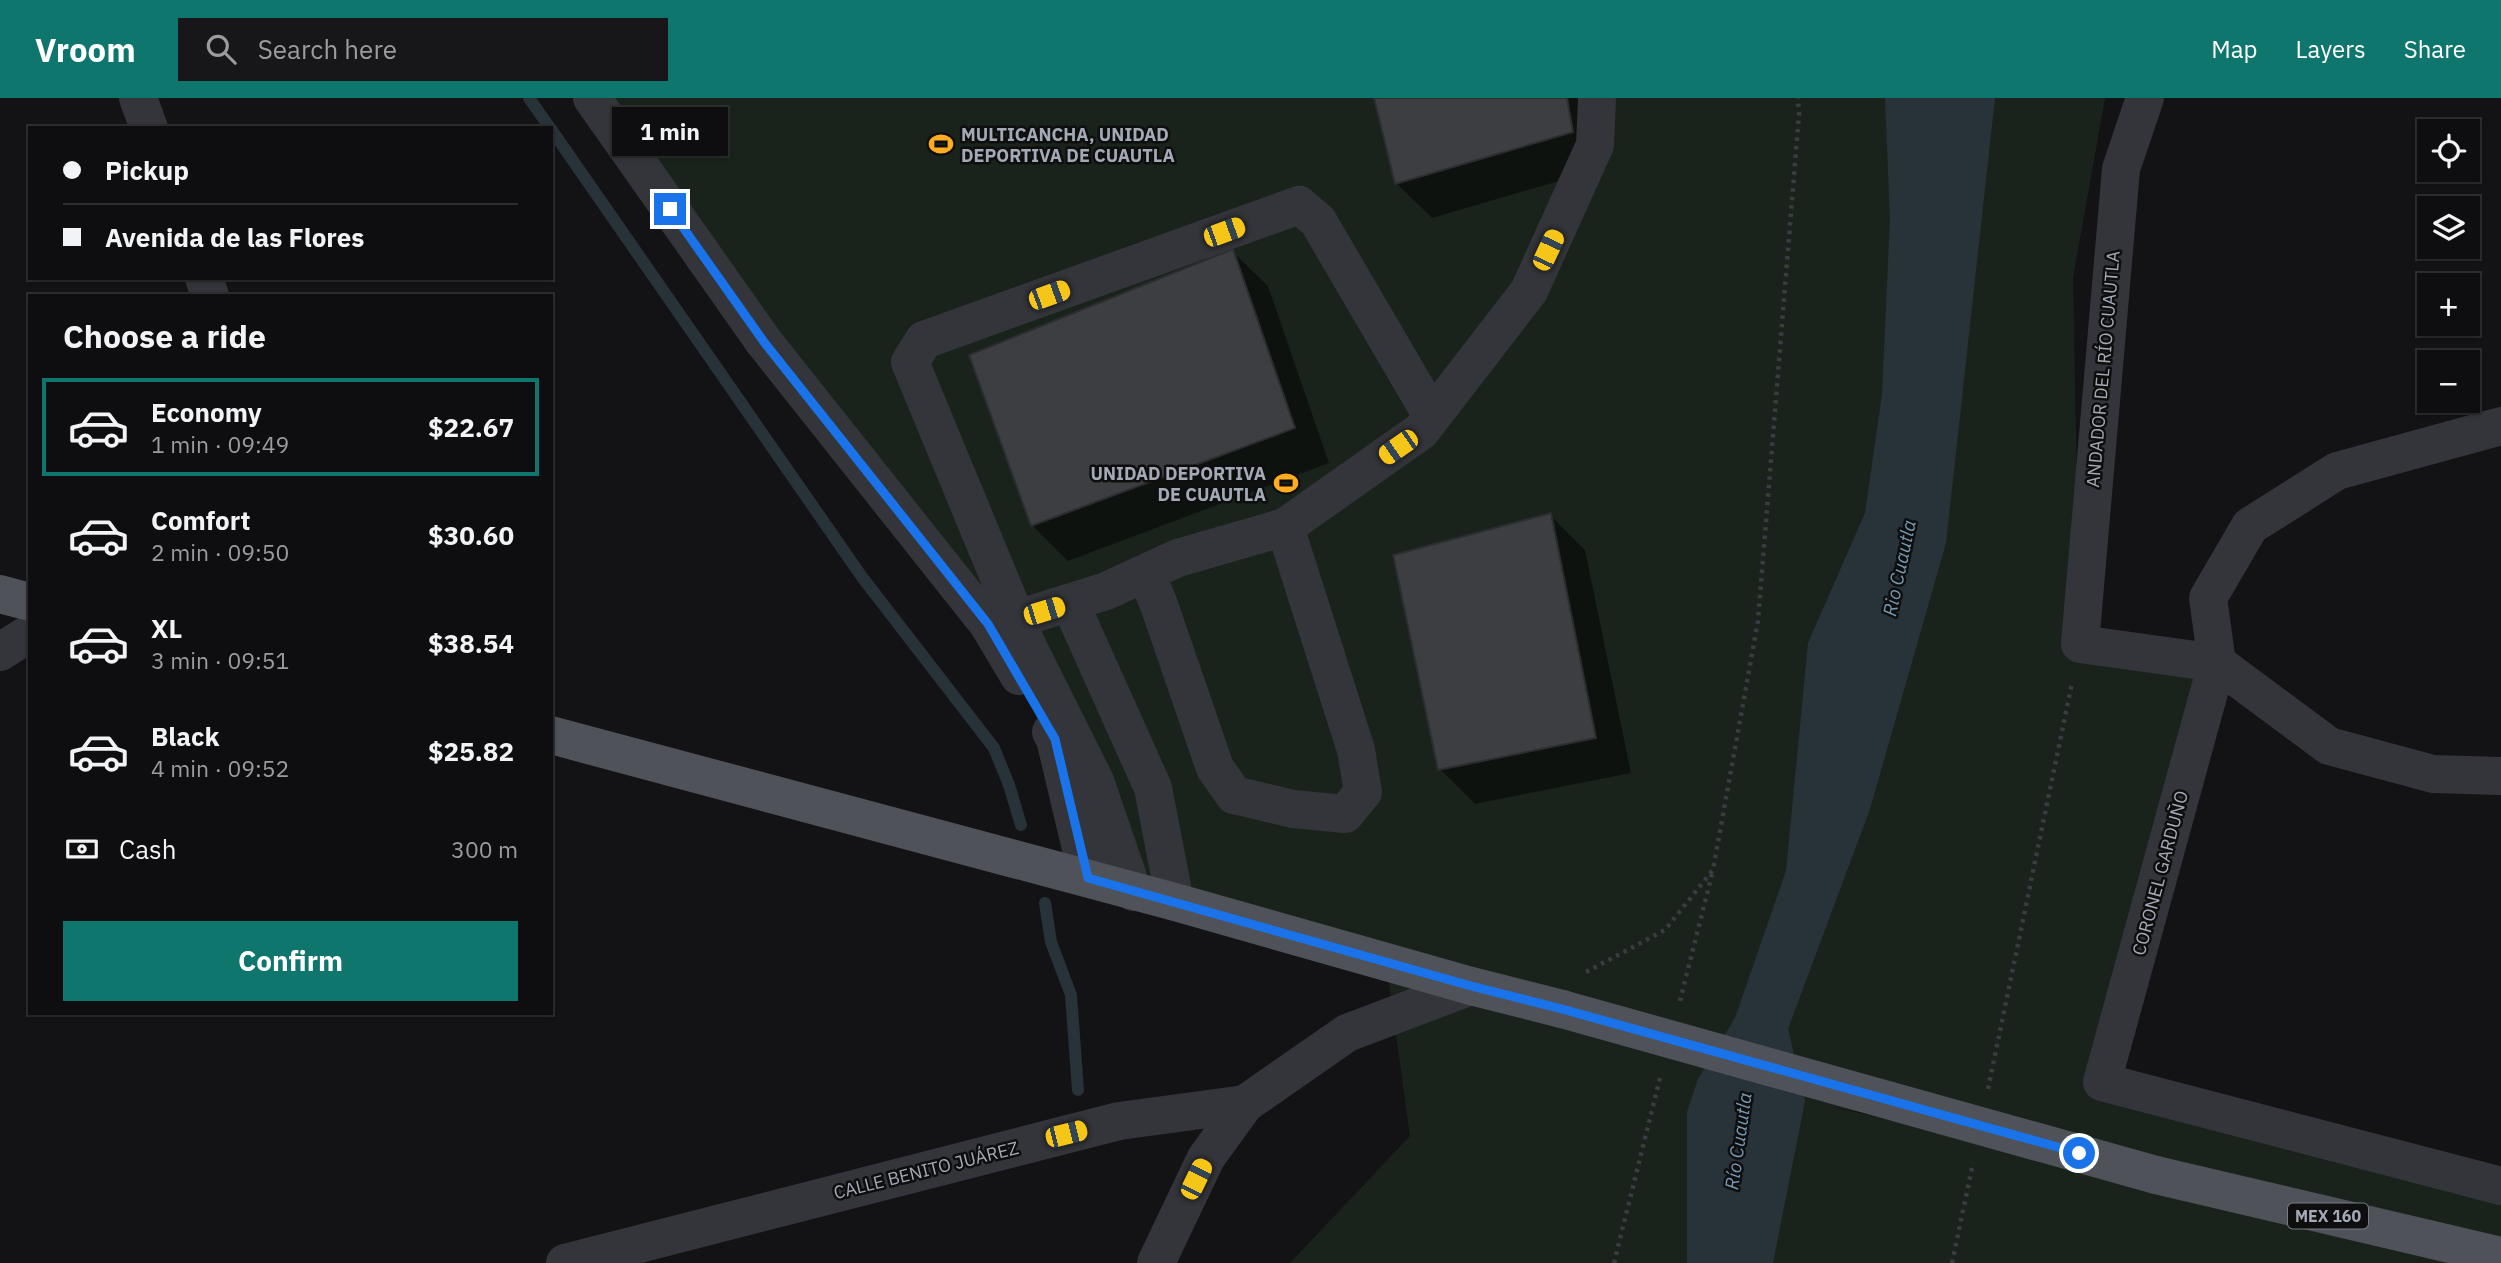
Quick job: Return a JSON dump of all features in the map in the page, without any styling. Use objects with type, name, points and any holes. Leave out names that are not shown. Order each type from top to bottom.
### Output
[{"type":"main road","points":[[0,594],[28,602]]},
{"type":"main road","name":"MEX 160","points":[[553,736],[1088,878],[2156,1175],[2501,1256]]},
{"type":"street","points":[[138,98],[148,126]]},
{"type":"street","points":[[592,98],[764,342],[988,624],[1055,739],[1088,878]]},
{"type":"street","points":[[1017,619],[1106,591],[1178,558],[1285,527],[1421,431],[1529,291],[1595,145],[1597,98]]},
{"type":"street","name":"ANDADOR DEL RÍO CUAUTLA","points":[[2080,644],[2121,169],[2146,98]]},
{"type":"street","points":[[1133,892],[1095,782],[1040,673],[910,362],[924,340],[1298,205],[1318,221],[1432,416]]},
{"type":"street","points":[[2217,663],[2208,598],[2250,526],[2337,471],[2501,426]]},
{"type":"street","points":[[1146,573],[1215,768],[1234,795],[1293,808],[1345,814],[1363,792],[1356,750],[1285,527]]},
{"type":"street","points":[[1070,603],[1153,788],[1175,902]]},
{"type":"street","points":[[0,652],[28,634]]},
{"type":"street","points":[[2080,644],[2217,663],[2329,746],[2433,774],[2501,776]]},
{"type":"street","name":"CORONEL GARDUÑO","points":[[2217,663],[2102,1082],[2501,1186]]},
{"type":"street","name":"CALLE BENITO JUÁREZ","points":[[565,1263],[1119,1121],[1245,1104],[1347,1032],[1471,986]]},
{"type":"street","points":[[1156,1263],[1206,1158],[1245,1104]]},
{"type":"path","points":[[1578,975],[1665,930],[1713,870],[1758,621],[1785,309],[1798,98]]},
{"type":"path","points":[[1986,1098],[2080,644]]},
{"type":"path","points":[[1952,1263],[1973,1162]]},
{"type":"shaded area","points":[[592,98],[2105,98],[2073,278],[2080,644],[2217,663],[2102,1082],[2501,1186],[2501,1249],[2079,1153],[1828,1106],[2501,1257],[2501,1263],[1290,1263],[1410,1136],[1386,962],[1088,878],[1055,739],[988,624]]},
{"type":"water","points":[[1885,98],[1995,98],[1946,543],[1870,809],[1788,1029],[1805,1101],[1773,1263],[1687,1263],[1687,1112],[1698,1079],[1735,1018],[1786,871],[1808,643],[1865,513],[1882,394],[1890,219]]},
{"type":"building","points":[[1374,98],[1567,98],[1573,132],[1395,184]]},
{"type":"building","points":[[1233,249],[1295,428],[1031,526],[969,355]]},
{"type":"building","points":[[1551,513],[1596,738],[1438,770],[1393,555]]},
{"type":"waterway","points":[[529,98],[549,126]]},
{"type":"waterway","points":[[553,132],[862,577],[994,748],[1021,825]]},
{"type":"waterway","points":[[1045,903],[1051,942],[1071,995],[1078,1090]]},
{"type":"place","name":"MULTICANCHA, UNIDAD DEPORTIVA DE CUAUTLA","points":[[941,144]]},
{"type":"place","name":"UNIDAD DEPORTIVA DE CUAUTLA","points":[[1286,483]]},
{"type":"route","points":[[670,209],[764,342],[988,624],[1055,739],[1088,878],[2079,1153]]},
{"type":"water label","name":"Rio Cuautla","points":[[1899,568]]},
{"type":"water label","name":"Río Cuautla","points":[[1738,1141]]}]
